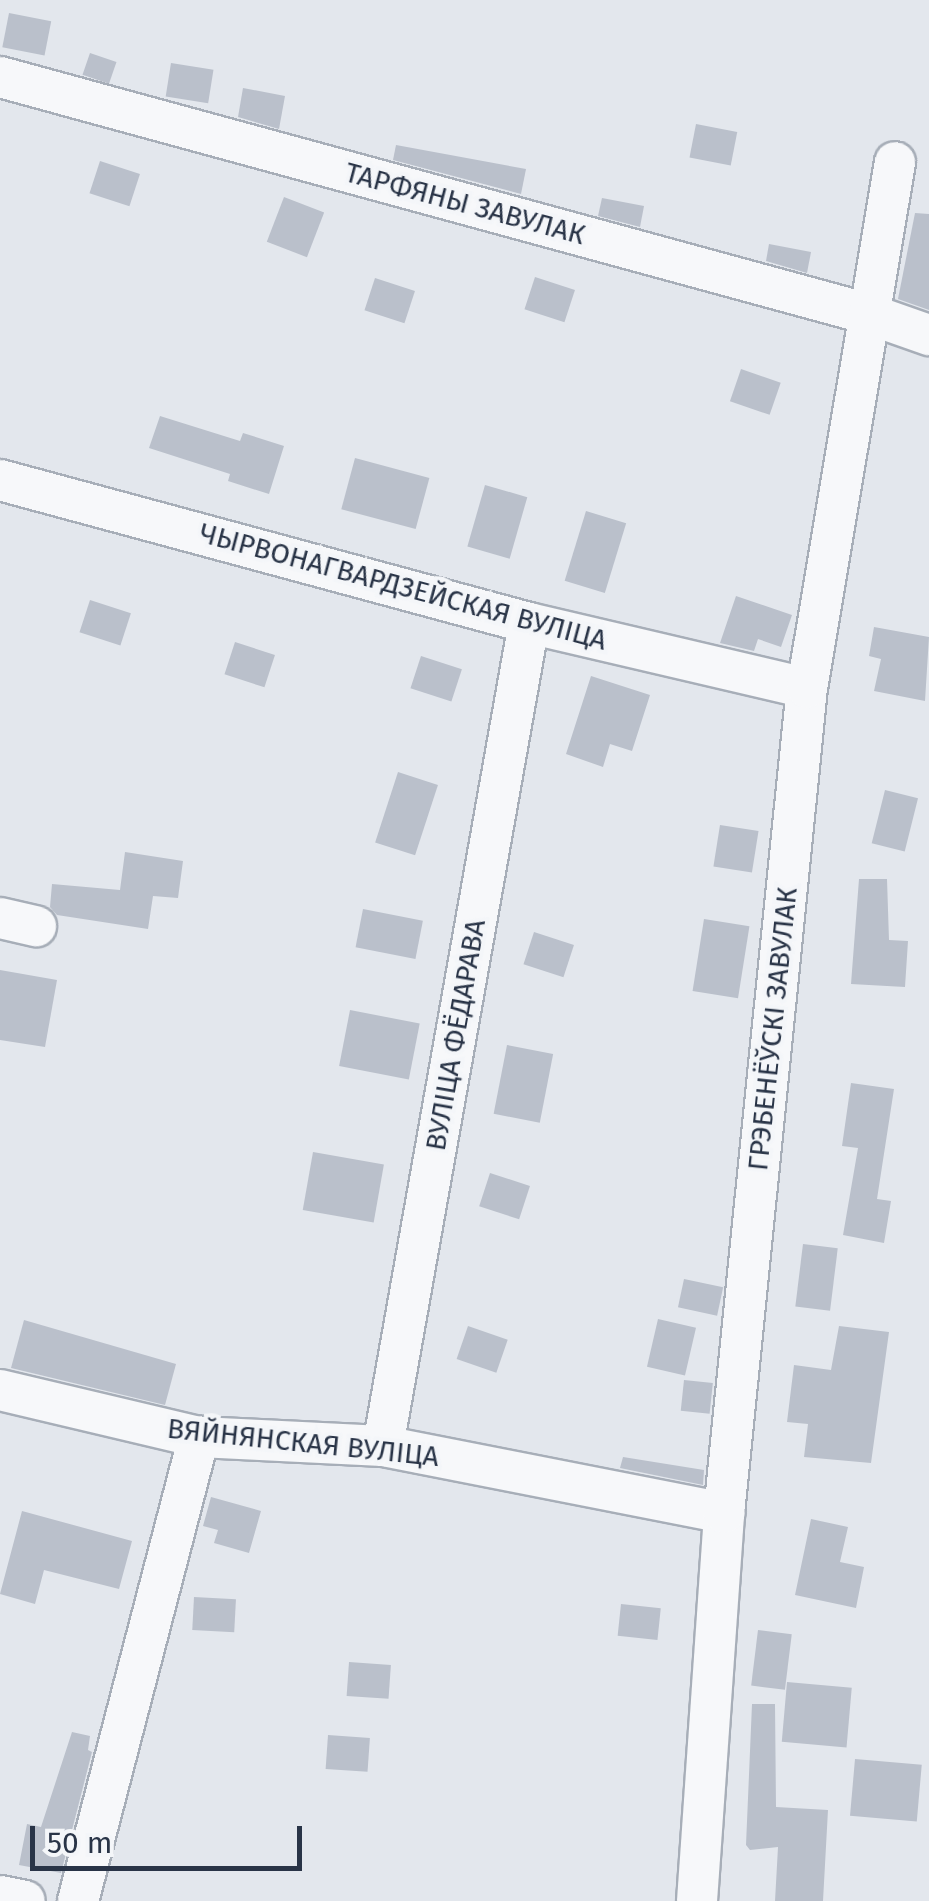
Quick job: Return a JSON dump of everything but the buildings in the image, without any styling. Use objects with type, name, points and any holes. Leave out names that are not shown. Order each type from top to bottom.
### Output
[{"type":"street","name":"ТАРФЯНЫ ЗАВУЛАК","points":[[0,77],[869,314],[929,336]]},
{"type":"street","name":"ГРЭБЕНЁЎСКІ ЗАВУЛАК","points":[[697,1901],[724,1513],[807,688],[895,162]]},
{"type":"street","name":"ЧЫРВОНАГВАРДЗЕЙСКАЯ ВУЛІЦА","points":[[0,480],[529,623],[807,688]]},
{"type":"street","name":"ВУЛІЦА ФЁДАРАВА","points":[[383,1446],[529,623]]},
{"type":"street","name":"ВЯЙНЯНСКАЯ ВУЛІЦА","points":[[0,1390],[199,1437],[383,1446],[724,1513]]},
{"type":"street","points":[[78,1901],[199,1437]]},
{"type":"street","points":[[0,1896],[25,1901]]}]
